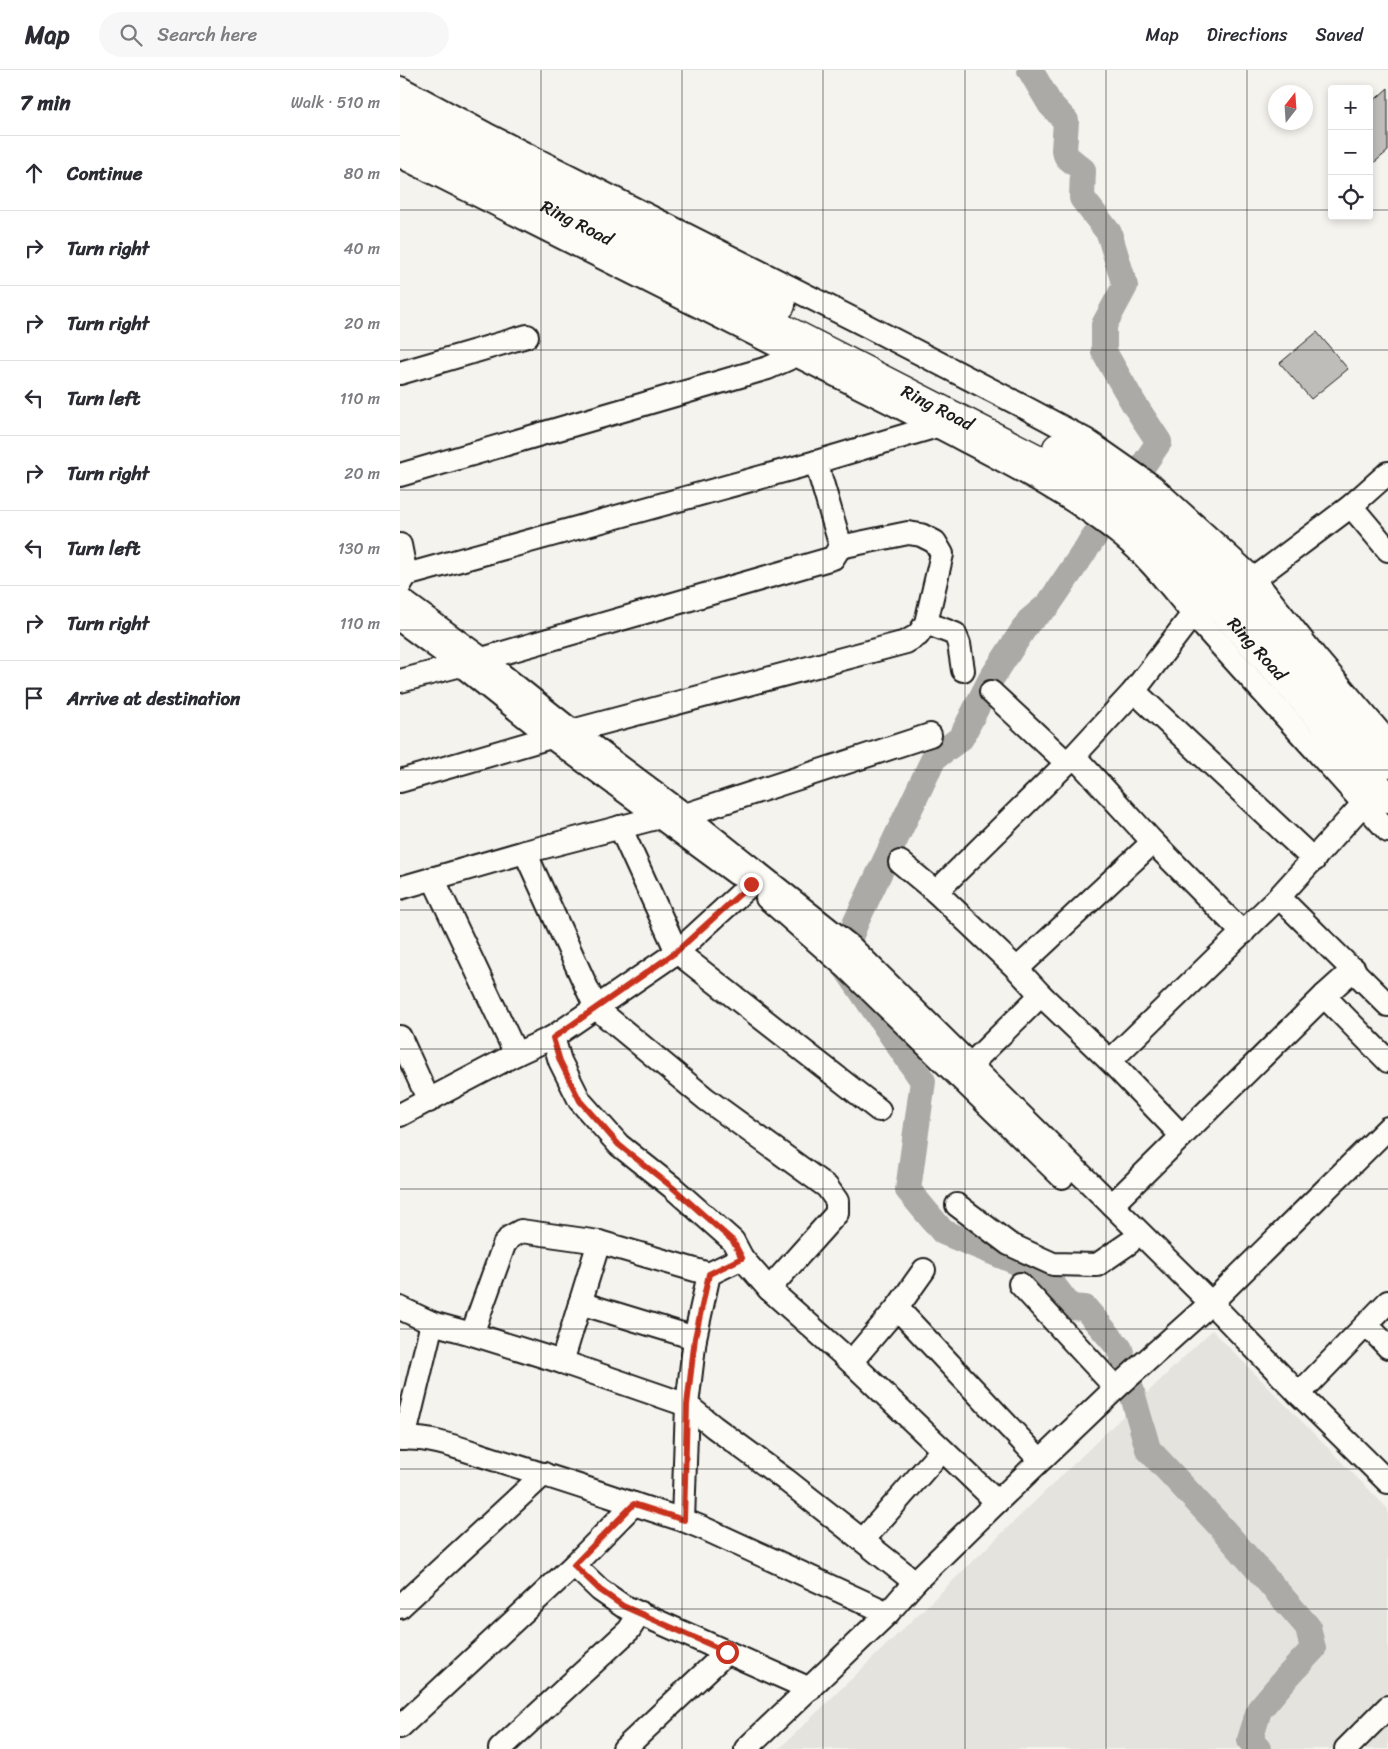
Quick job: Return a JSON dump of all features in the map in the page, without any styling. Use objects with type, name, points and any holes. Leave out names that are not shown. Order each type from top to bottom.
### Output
[{"type":"highway","name":"Ring Road","points":[[400,109],[488,153],[1087,476],[1137,511],[1235,589],[1388,763]]},
{"type":"highway","name":"Ring Road","points":[[400,132],[1065,473],[1087,476]]},
{"type":"highway","name":"Ring Road","points":[[1137,511],[1172,555],[1318,716],[1376,801]]},
{"type":"street","points":[[400,88],[1060,426],[1087,476],[1137,511],[1254,579],[1318,660],[1388,742]]},
{"type":"street","points":[[400,156],[937,426],[1058,491],[1087,476]]},
{"type":"street","points":[[400,373],[527,336]]},
{"type":"street","points":[[400,475],[768,368],[797,356]]},
{"type":"street","points":[[400,545],[403,580],[937,426]]},
{"type":"street","points":[[400,681],[833,558],[840,547],[839,540],[816,462]]},
{"type":"street","points":[[1254,579],[1351,506],[1388,473]]},
{"type":"street","points":[[1351,506],[1388,550]]},
{"type":"street","points":[[1137,511],[1156,569],[1192,614],[1376,801],[1388,831]]},
{"type":"street","points":[[400,781],[562,734],[906,642],[918,634],[926,624],[942,554],[935,542],[921,535],[908,533],[840,547]]},
{"type":"street","points":[[400,599],[472,662],[562,734],[842,951],[970,1065],[1112,1206],[1206,1308]]},
{"type":"street","points":[[936,892],[1070,760],[1134,691],[1192,614]]},
{"type":"street","points":[[400,620],[472,662]]},
{"type":"street","points":[[926,624],[954,634],[959,644],[963,670]]},
{"type":"street","points":[[1134,691],[1314,860]]},
{"type":"street","points":[[990,692],[1070,760],[1243,933]]},
{"type":"street","points":[[400,888],[524,852],[620,827],[673,820],[930,735]]},
{"type":"street","points":[[1110,1061],[1376,801]]},
{"type":"street","points":[[673,820],[751,884],[842,951],[1129,1243],[1206,1308],[1299,1394],[1388,1482]]},
{"type":"street","points":[[620,827],[676,952],[879,1110]]},
{"type":"street","points":[[1017,969],[1153,842]]},
{"type":"street","points":[[524,852],[596,1008],[706,1098],[827,1187],[837,1201],[837,1213],[769,1290]]},
{"type":"street","points":[[900,862],[936,892],[1017,969],[1182,1136]]},
{"type":"street","points":[[432,878],[516,1054]]},
{"type":"street","points":[[400,1115],[516,1054],[553,1038],[676,952],[751,884]]},
{"type":"street","points":[[1279,897],[1354,969],[1388,1005]]},
{"type":"street","points":[[1112,1206],[1324,996],[1354,969]]},
{"type":"street","points":[[970,1065],[1041,995]]},
{"type":"street","points":[[1324,996],[1388,1061]]},
{"type":"street","points":[[400,1037],[429,1101]]},
{"type":"street","points":[[553,1038],[560,1061],[580,1101],[619,1145],[672,1187],[733,1241],[742,1258],[769,1290],[850,1362],[997,1502]]},
{"type":"street","points":[[746,1749],[888,1613],[915,1582],[1040,1460],[1116,1388],[1206,1308],[1388,1128]]},
{"type":"street","points":[[957,1204],[1009,1244],[1053,1264],[1097,1265],[1129,1243]]},
{"type":"street","points":[[472,1334],[504,1246],[510,1237],[521,1231],[599,1242],[709,1274],[742,1258]]},
{"type":"street","points":[[562,1362],[599,1242]]},
{"type":"street","points":[[850,1362],[897,1308],[924,1270]]},
{"type":"street","points":[[684,1520],[687,1405],[695,1338],[709,1274]]},
{"type":"street","points":[[1020,1284],[1116,1388]]},
{"type":"street","points":[[1299,1394],[1388,1302]]},
{"type":"street","points":[[580,1303],[695,1338]]},
{"type":"street","points":[[400,1308],[432,1323],[562,1362],[687,1405],[915,1582]]},
{"type":"street","points":[[897,1308],[1040,1460]]},
{"type":"street","points":[[432,1323],[411,1369],[402,1439],[440,1443],[544,1474],[684,1520],[888,1613]]},
{"type":"street","points":[[1367,1325],[1388,1347]]},
{"type":"street","points":[[863,1540],[942,1450]]},
{"type":"street","points":[[400,1607],[544,1474]]},
{"type":"street","points":[[400,1726],[574,1565],[634,1504]]},
{"type":"street","points":[[574,1565],[600,1590],[623,1606],[810,1689]]},
{"type":"street","points":[[500,1749],[629,1630],[640,1614]]},
{"type":"street","points":[[624,1749],[727,1652]]},
{"type":"street","points":[[1346,1749],[1388,1707]]},
{"type":"shaded area","points":[[1212,1330],[1388,1509],[1388,1749],[779,1749]]},
{"type":"building","points":[[1388,88],[1388,151],[1373,164],[1373,130],[1373,101]]},
{"type":"building","points":[[1317,332],[1348,369],[1311,399],[1280,363]]},
{"type":"waterway","points":[[1030,70],[1050,104],[1066,121],[1064,150],[1067,157],[1083,170],[1082,198],[1109,233],[1125,286],[1104,325],[1104,352],[1134,404],[1159,442],[1048,605],[1029,621],[991,679],[961,738],[934,758],[856,922],[841,961],[923,1081],[908,1190],[943,1232],[1044,1273],[1070,1307],[1085,1308],[1120,1349],[1125,1368]]},
{"type":"waterway","points":[[1131,1389],[1148,1449],[1219,1525],[1308,1627],[1313,1649],[1259,1710],[1250,1740],[1258,1749]]},
{"type":"route","points":[[727,1652],[623,1606],[600,1590],[574,1565],[634,1504],[684,1520],[687,1405],[695,1338],[709,1274],[742,1258],[733,1241],[672,1187],[619,1145],[580,1101],[560,1061],[553,1038],[676,952],[751,884]]}]
